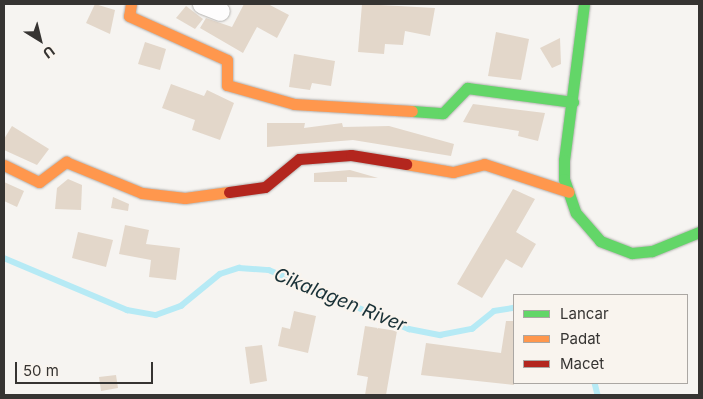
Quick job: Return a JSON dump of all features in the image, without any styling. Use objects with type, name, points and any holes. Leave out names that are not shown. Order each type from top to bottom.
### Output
[{"type":"main road","points":[[131,4],[129,16],[227,60],[227,85],[294,104],[443,113],[467,88],[573,102]]},
{"type":"main road","points":[[584,4],[573,102],[564,160],[569,192],[588,228],[621,250],[652,251],[699,232]]},
{"type":"main road","points":[[4,165],[39,182],[66,162],[142,193],[185,198],[265,188],[300,159],[351,155],[453,172],[484,164],[569,192]]},
{"type":"street","points":[[202,4],[220,11]]},
{"type":"building","points":[[95,4],[115,10],[110,34],[86,23]]},
{"type":"building","points":[[244,4],[268,4],[289,15],[277,38],[257,27],[243,53],[200,28],[206,18],[232,27]]},
{"type":"building","points":[[362,4],[435,8],[430,36],[405,31],[403,45],[385,44],[384,54],[358,52]]},
{"type":"building","points":[[186,6],[203,19],[195,29],[176,18]]},
{"type":"building","points":[[496,32],[529,39],[521,80],[488,76]]},
{"type":"building","points":[[560,38],[561,64],[552,68],[540,48]]},
{"type":"building","points":[[145,42],[166,49],[160,70],[138,64]]},
{"type":"building","points":[[294,54],[335,61],[331,86],[312,83],[310,90],[289,87]]},
{"type":"building","points":[[171,84],[204,96],[207,90],[234,103],[220,140],[192,130],[195,120],[162,108]]},
{"type":"building","points":[[473,104],[545,113],[538,141],[518,136],[519,131],[463,122]]},
{"type":"building","points":[[267,123],[305,123],[304,128],[342,123],[343,127],[389,126],[454,144],[451,156],[353,140],[267,147]]},
{"type":"building","points":[[12,126],[49,149],[37,165],[4,150],[4,139]]},
{"type":"building","points":[[350,170],[378,178],[347,177],[347,182],[314,182],[314,173]]},
{"type":"building","points":[[68,179],[82,185],[81,210],[55,209],[57,188]]},
{"type":"building","points":[[4,182],[24,191],[17,207],[4,201]]},
{"type":"building","points":[[513,189],[535,199],[516,232],[536,244],[522,268],[506,259],[482,298],[457,284]]},
{"type":"building","points":[[113,197],[129,204],[128,211],[111,208]]},
{"type":"building","points":[[125,225],[149,230],[146,244],[180,248],[176,280],[149,277],[151,260],[119,254]]},
{"type":"building","points":[[78,232],[113,240],[106,267],[72,258]]},
{"type":"building","points":[[294,311],[316,316],[308,353],[278,346],[282,327],[290,329]]},
{"type":"building","points":[[506,321],[513,321],[514,385],[421,375],[426,343],[501,353]]},
{"type":"building","points":[[365,326],[397,331],[386,395],[365,395],[368,377],[357,375]]},
{"type":"building","points":[[262,345],[267,381],[250,384],[245,347]]},
{"type":"building","points":[[116,375],[118,388],[101,391],[99,377]]},
{"type":"waterway","name":"Cikalagen River","points":[[4,258],[127,310],[156,315],[181,306],[220,274],[239,268],[269,270],[409,329],[440,335],[472,329],[494,311],[513,308]]},
{"type":"waterway","name":"Cikalagen River","points":[[595,384],[598,395]]},
{"type":"traffic: fast","points":[[584,4],[564,160],[564,179],[576,213],[600,241],[632,253],[652,251],[699,232]]},
{"type":"traffic: fast","points":[[412,111],[443,113],[467,88],[573,102]]},
{"type":"traffic: slow","points":[[131,4],[129,16],[227,60],[227,85],[294,104],[412,111]]},
{"type":"traffic: slow","points":[[4,165],[39,182],[66,162],[142,193],[185,198],[229,192]]},
{"type":"traffic: slow","points":[[406,164],[453,172],[484,164],[569,192]]},
{"type":"traffic: jam","points":[[229,192],[265,187],[299,159],[351,155],[406,164]]}]
